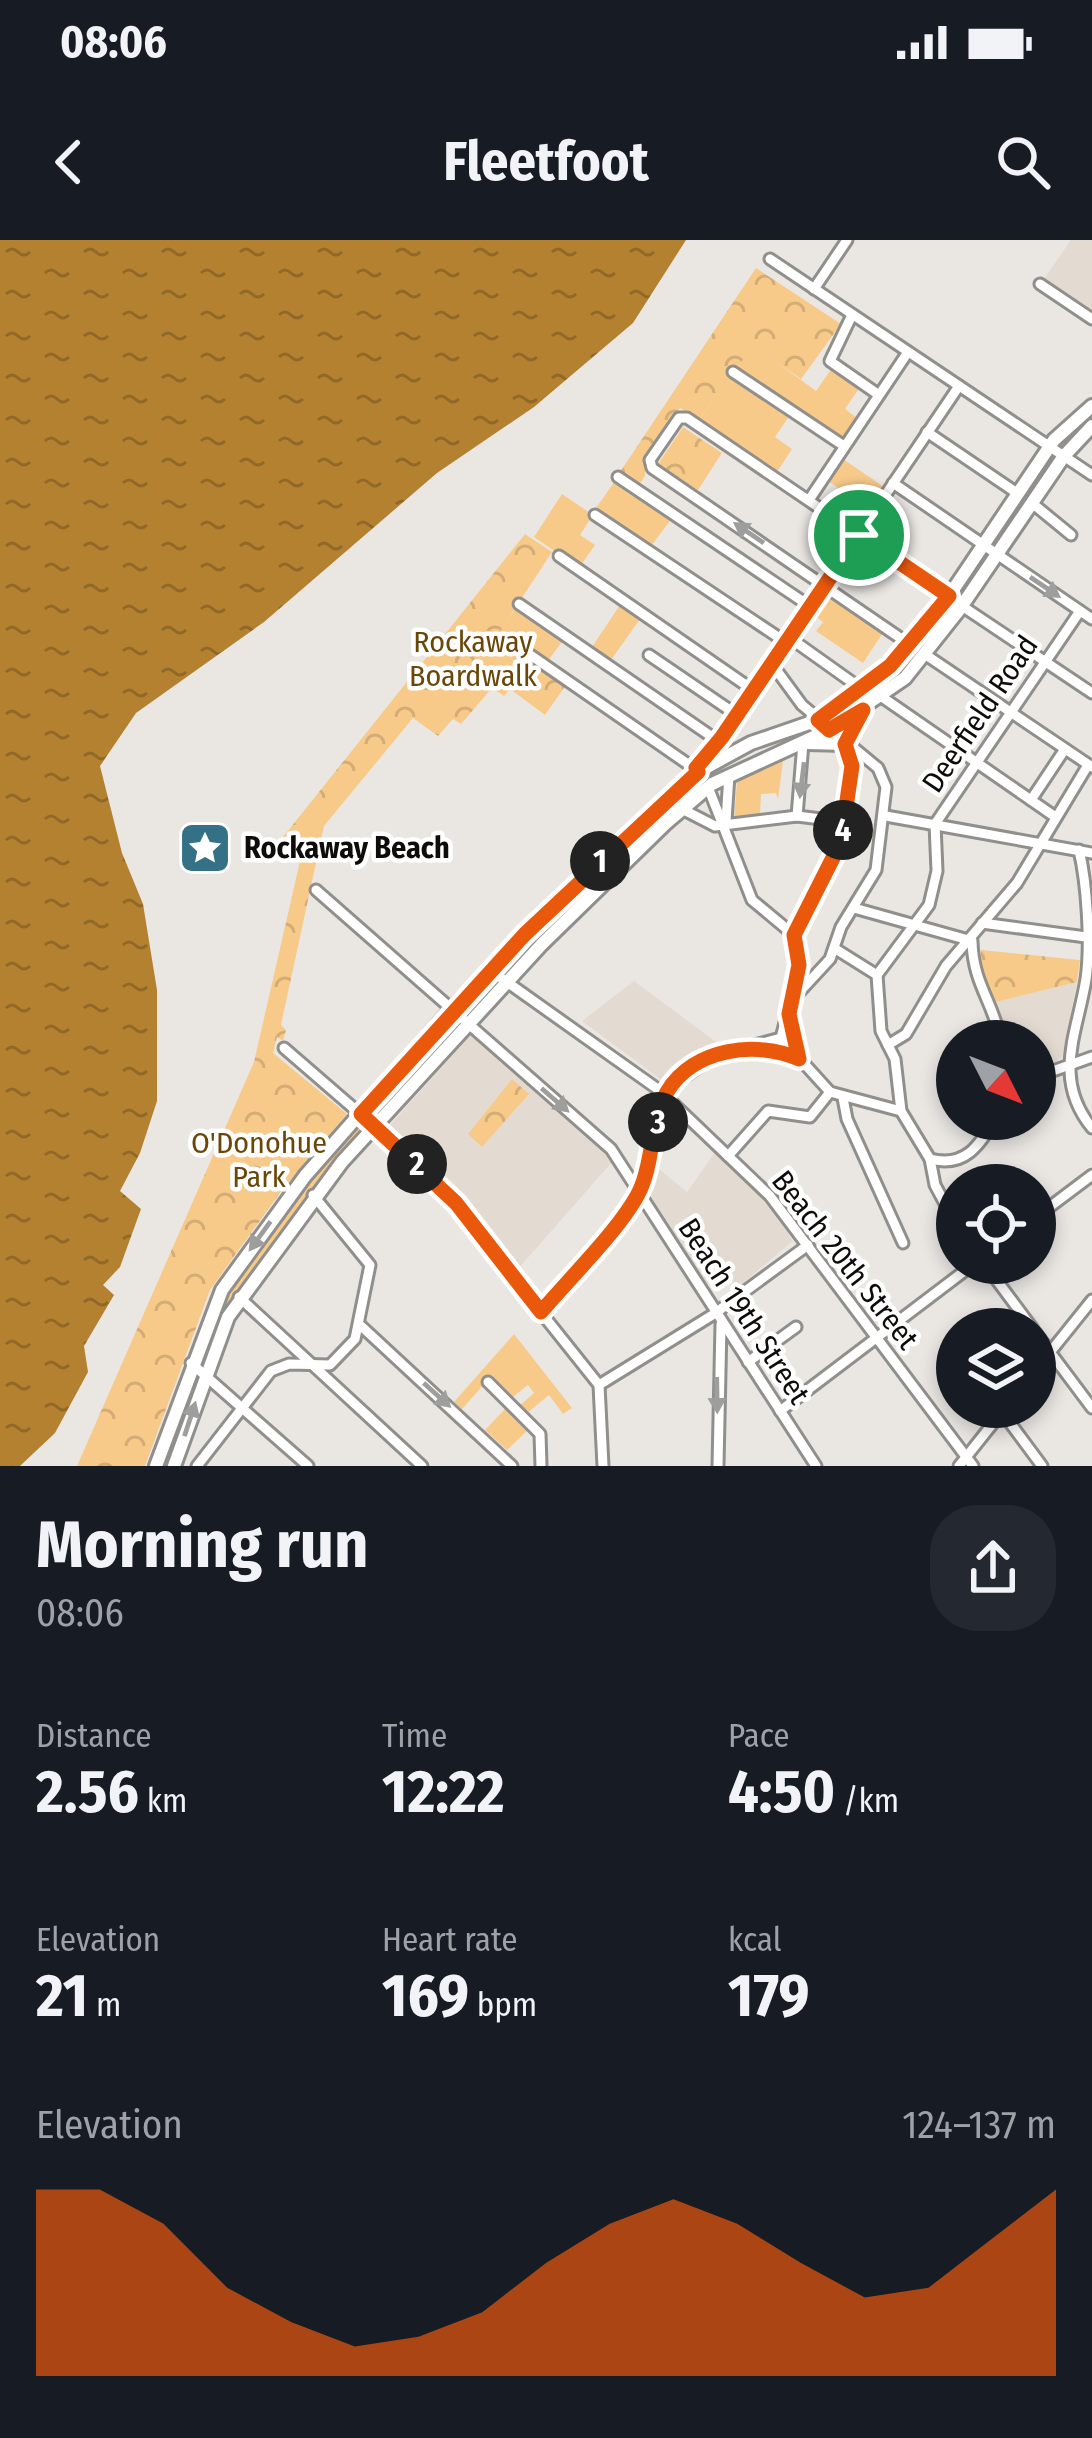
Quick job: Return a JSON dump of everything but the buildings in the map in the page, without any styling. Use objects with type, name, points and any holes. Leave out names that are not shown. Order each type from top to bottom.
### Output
[{"type":"main road","points":[[156,1466],[211,1311],[304,1176],[452,1009],[697,770],[751,743],[818,720],[863,690],[912,646],[1050,446],[1092,406]]},
{"type":"main road","points":[[174,1466],[206,1373],[239,1298],[313,1195],[374,1125],[507,981],[708,787],[804,743],[882,698],[926,655],[1064,456],[1092,426]]},
{"type":"main road","points":[[804,743],[845,744],[863,710]]},
{"type":"street","points":[[814,289],[847,240]]},
{"type":"street","points":[[770,259],[1092,475]]},
{"type":"street","points":[[1040,284],[1092,319]]},
{"type":"street","points":[[852,314],[830,361],[879,394]]},
{"type":"street","points":[[809,500],[908,352]]},
{"type":"street","points":[[733,372],[844,446]]},
{"type":"street","points":[[510,641],[697,770],[959,386]]},
{"type":"street","points":[[912,646],[652,469],[650,460],[679,418],[687,418],[949,596]]},
{"type":"street","points":[[928,432],[1017,493]]},
{"type":"street","points":[[618,477],[811,607]]},
{"type":"street","points":[[893,483],[1092,619]]},
{"type":"street","points":[[1032,503],[1071,535]]},
{"type":"street","points":[[595,515],[863,690]]},
{"type":"street","points":[[559,556],[753,690]]},
{"type":"street","points":[[519,604],[718,741]]},
{"type":"street","points":[[962,606],[1092,693]]},
{"type":"street","name":"Deerfield Road","points":[[877,975],[934,890],[935,824],[1080,611]]},
{"type":"street","points":[[649,655],[737,716]]},
{"type":"street","points":[[896,1059],[946,966],[1017,883],[1037,843],[1090,766],[926,655]]},
{"type":"street","points":[[772,664],[818,720],[871,761],[884,780],[886,816],[876,870],[834,948],[794,999]]},
{"type":"street","points":[[882,698],[1054,816]]},
{"type":"street","points":[[797,817],[804,743]]},
{"type":"street","points":[[794,935],[835,857],[845,822],[852,766],[845,744]]},
{"type":"street","points":[[1031,800],[1065,749]]},
{"type":"street","points":[[852,766],[859,759],[871,761]]},
{"type":"street","points":[[726,826],[729,775]]},
{"type":"street","points":[[708,787],[752,900],[794,935],[798,972],[781,1038]]},
{"type":"street","points":[[682,809],[726,826],[797,817],[845,822]]},
{"type":"street","points":[[886,816],[1092,853]]},
{"type":"street","points":[[1079,850],[1089,956],[1068,1066],[1074,1105],[1090,1124]]},
{"type":"street","name":"Beach 19th Street","points":[[316,890],[611,1149],[816,1466]]},
{"type":"street","points":[[854,908],[972,941]]},
{"type":"street","points":[[982,923],[1086,937]]},
{"type":"street","points":[[972,941],[973,975],[995,1020]]},
{"type":"street","points":[[834,948],[877,975],[881,1030],[896,1059],[901,1111],[930,1159],[936,1187]]},
{"type":"street","points":[[798,952],[811,964],[823,965]]},
{"type":"street","points":[[798,972],[823,965]]},
{"type":"street","name":"Beach 20th Street","points":[[490,970],[664,1097],[770,1196],[966,1463]]},
{"type":"street","points":[[789,1014],[799,1059]]},
{"type":"street","points":[[888,1046],[906,1034]]},
{"type":"street","points":[[541,1312],[640,1192],[664,1097],[696,1066],[781,1038]]},
{"type":"street","points":[[781,1038],[830,1092],[901,1111]]},
{"type":"street","points":[[754,1047],[799,1059]]},
{"type":"street","points":[[284,1048],[456,1203],[599,1385],[603,1466]]},
{"type":"street","points":[[1056,1070],[1092,1057]]},
{"type":"street","points":[[728,1156],[768,1111],[782,1109],[810,1117],[830,1092]]},
{"type":"street","points":[[843,1098],[903,1243]]},
{"type":"street","points":[[930,1159],[951,1162],[970,1154],[980,1140]]},
{"type":"street","points":[[1056,1202],[1092,1175]]},
{"type":"street","points":[[213,1466],[200,1462],[241,1405],[279,1366],[316,1367],[340,1360],[361,1325],[370,1276],[366,1255],[313,1195]]},
{"type":"street","points":[[599,1385],[717,1319],[808,1245]]},
{"type":"street","points":[[780,1411],[950,1284]]},
{"type":"street","points":[[996,1284],[1016,1308]]},
{"type":"street","points":[[239,1298],[422,1466]]},
{"type":"street","points":[[1056,1345],[1092,1300]]},
{"type":"street","points":[[717,1319],[718,1466]]},
{"type":"street","points":[[361,1325],[512,1466]]},
{"type":"street","points":[[748,1362],[796,1327]]},
{"type":"street","points":[[1056,1360],[1092,1408]]},
{"type":"street","points":[[191,1363],[308,1466]]},
{"type":"street","points":[[488,1382],[539,1434],[541,1466]]},
{"type":"street","points":[[966,1463],[991,1428]]},
{"type":"street","points":[[1016,1428],[1042,1466]]},
{"type":"shaded area","points":[[1071,240],[1092,240],[1092,310],[1044,279]]},
{"type":"shaded area","points":[[634,981],[719,1044],[700,1051],[663,1081],[582,1021]]},
{"type":"shaded area","points":[[1077,982],[1062,1057],[1056,1061],[1056,1020],[1002,1020],[996,1002]]},
{"type":"shaded area","points":[[471,1035],[613,1161],[517,1270],[444,1176],[388,1127]]},
{"type":"shaded area","points":[[715,1152],[767,1201],[793,1241],[737,1288],[726,1272],[704,1287],[647,1192],[653,1164],[687,1192]]},
{"type":"green space","points":[[756,268],[841,324],[801,379],[753,346],[737,368],[738,379],[747,386],[731,410],[714,399],[699,420],[680,408],[645,457],[645,476],[637,488],[618,475]]},
{"type":"green space","points":[[753,345],[816,391],[832,368],[860,387],[845,409],[857,418],[843,440],[737,368]]},
{"type":"green space","points":[[747,386],[790,415],[775,437],[792,449],[777,472],[699,420],[714,399]]},
{"type":"green space","points":[[683,427],[722,453],[698,490],[658,464]]},
{"type":"green space","points":[[843,459],[884,487],[870,509],[828,481]]},
{"type":"green space","points":[[617,478],[673,517],[651,546],[594,511]]},
{"type":"green space","points":[[562,494],[593,515],[580,535],[595,545],[579,568],[534,537]]},
{"type":"green space","points":[[525,534],[552,552],[499,633],[508,639],[505,644],[566,685],[545,715],[510,689],[504,696],[492,688],[461,724],[453,719],[438,736],[413,718],[324,826],[281,1025],[286,1030],[283,1041],[277,1037],[273,1053],[347,1114],[282,1190],[210,1290],[145,1466],[77,1466],[254,1062],[300,861],[287,856],[291,843],[283,837]]},
{"type":"green space","points":[[826,594],[884,631],[863,663],[816,631],[823,622],[813,614]]},
{"type":"green space","points":[[620,605],[640,619],[611,660],[592,647]]},
{"type":"green space","points":[[516,608],[564,639],[547,662],[498,633]]},
{"type":"green space","points":[[783,761],[778,799],[776,793],[761,794],[760,816],[734,819],[737,782]]},
{"type":"green space","points":[[981,950],[1080,960],[1077,982],[996,1002],[980,972]]},
{"type":"green space","points":[[512,1079],[529,1094],[482,1147],[468,1134]]},
{"type":"green space","points":[[359,1123],[364,1129],[239,1288],[202,1358],[249,1263]]},
{"type":"green space","points":[[514,1334],[572,1408],[563,1414],[549,1395],[526,1414],[518,1407],[534,1393],[528,1385],[509,1400],[488,1380],[462,1409],[454,1402]]},
{"type":"green space","points":[[506,1408],[529,1429],[507,1450],[485,1430]]},
{"type":"water","points":[[0,240],[686,240],[633,323],[534,407],[437,473],[264,622],[136,713],[100,766],[122,853],[143,904],[157,990],[157,1101],[140,1153],[120,1191],[141,1209],[120,1267],[103,1285],[114,1295],[84,1346],[88,1372],[55,1433],[20,1466],[0,1466]]},
{"type":"place","name":"Rockaway Beach","points":[[205,848]]},
{"type":"route","points":[[859,535],[949,596],[912,646],[863,690],[818,720],[829,730],[863,710],[845,744],[852,766],[841,842],[794,935],[799,965],[789,1014],[799,1059],[754,1047],[734,1050],[696,1066],[668,1089],[640,1192],[541,1312],[433,1177],[361,1114],[525,934],[698,772],[696,768],[859,535]]},
{"type":"park label","name":"Rockaway Boardwalk","points":[[473,659]]},
{"type":"park label","name":"O'Donohue Park","points":[[259,1160]]}]
